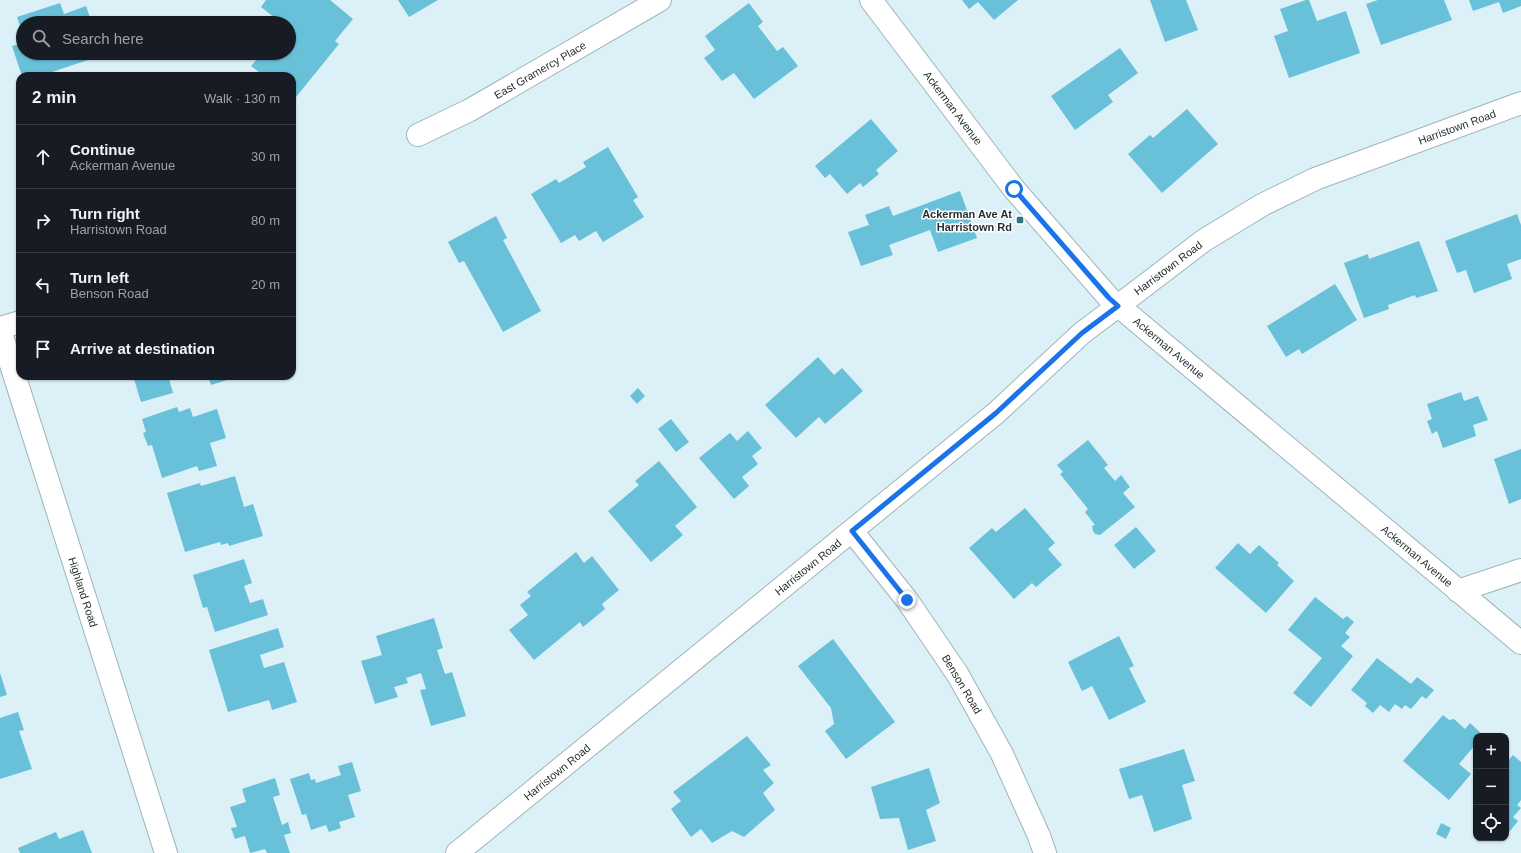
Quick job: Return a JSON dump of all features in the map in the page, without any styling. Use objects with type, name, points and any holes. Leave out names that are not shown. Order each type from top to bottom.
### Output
[{"type":"street","name":"East Gramercy Place","points":[[418,135],[470,110],[660,0]]},
{"type":"street","name":"Ackerman Avenue","points":[[871,0],[1014,189],[1109,298],[1521,643]]},
{"type":"street","name":"Harristown Road","points":[[458,853],[996,413],[1082,333],[1203,241],[1262,205],[1316,179],[1521,103]]},
{"type":"street","points":[[0,329],[16,323]]},
{"type":"street","name":"Highland Road","points":[[0,329],[16,380]]},
{"type":"street","name":"Highland Road","points":[[16,380],[166,853]]},
{"type":"street","name":"Benson Road","points":[[852,531],[907,600],[958,675],[1002,754],[1039,836],[1045,853]]},
{"type":"street","points":[[1458,591],[1521,570]]},
{"type":"building","points":[[266,0],[330,0],[353,19],[335,41],[339,44],[296,97],[296,72],[259,72],[251,66],[256,60],[296,60],[296,16],[272,16],[261,7]]},
{"type":"building","points":[[398,0],[438,0],[409,17]]},
{"type":"building","points":[[962,0],[1018,0],[994,20],[978,2],[969,9]]},
{"type":"building","points":[[1150,0],[1186,0],[1198,30],[1165,42]]},
{"type":"building","points":[[1309,0],[1317,21],[1346,11],[1360,53],[1289,78],[1274,36],[1288,31],[1280,9]]},
{"type":"building","points":[[1378,0],[1444,0],[1452,20],[1381,45],[1366,4]]},
{"type":"building","points":[[1469,0],[1521,0],[1521,6],[1503,13],[1499,2],[1473,11]]},
{"type":"building","points":[[60,3],[64,14],[86,6],[90,16],[20,16]]},
{"type":"building","points":[[749,3],[763,22],[758,26],[777,51],[783,47],[798,66],[754,99],[734,73],[722,81],[704,58],[715,50],[705,36]]},
{"type":"building","points":[[16,45],[16,58],[12,46]]},
{"type":"building","points":[[1120,48],[1138,73],[1108,95],[1113,102],[1075,130],[1051,96]]},
{"type":"building","points":[[17,60],[88,60],[52,72],[21,72]]},
{"type":"building","points":[[1187,109],[1218,144],[1162,193],[1128,154],[1150,135],[1153,138]]},
{"type":"building","points":[[871,119],[898,151],[876,170],[879,174],[863,187],[860,183],[847,194],[830,174],[825,178],[815,166]]},
{"type":"building","points":[[608,147],[638,197],[633,200],[644,217],[603,242],[596,231],[579,241],[575,235],[561,243],[531,194],[556,179],[559,183],[586,167],[583,162]]},
{"type":"building","points":[[960,191],[977,238],[938,252],[930,230],[889,245],[893,255],[861,266],[848,232],[869,225],[865,215],[889,206],[893,216]]},
{"type":"building","points":[[1517,214],[1521,225],[1521,259],[1507,264],[1512,279],[1474,293],[1466,270],[1457,273],[1445,241]]},
{"type":"building","points":[[496,216],[507,238],[503,240],[541,311],[503,332],[464,261],[459,263],[448,242]]},
{"type":"building","points":[[1419,241],[1438,291],[1416,298],[1415,295],[1388,305],[1389,309],[1364,318],[1344,263],[1368,254],[1369,259]]},
{"type":"building","points":[[1335,284],[1357,320],[1302,354],[1299,349],[1286,357],[1267,326]]},
{"type":"building","points":[[818,357],[834,375],[842,368],[863,391],[825,424],[819,417],[796,438],[765,405]]},
{"type":"building","points":[[134,380],[169,380],[173,393],[141,402]]},
{"type":"building","points":[[209,380],[227,380],[211,385]]},
{"type":"building","points":[[638,388],[645,396],[637,404],[630,396]]},
{"type":"building","points":[[1461,392],[1464,401],[1478,396],[1488,420],[1473,425],[1476,436],[1443,448],[1437,431],[1432,434],[1427,421],[1432,419],[1427,404]]},
{"type":"building","points":[[177,407],[179,412],[190,408],[193,417],[217,409],[226,438],[210,443],[217,466],[199,471],[197,466],[162,478],[152,445],[148,446],[143,433],[146,432],[142,419]]},
{"type":"building","points":[[671,419],[689,442],[676,452],[658,429]]},
{"type":"building","points":[[748,431],[762,448],[752,456],[758,464],[742,477],[749,486],[734,499],[699,458],[730,433],[737,441]]},
{"type":"building","points":[[1088,440],[1108,465],[1104,468],[1115,481],[1121,475],[1130,487],[1123,493],[1135,507],[1100,535],[1095,534],[1093,531],[1092,526],[1095,525],[1085,512],[1088,509],[1060,474],[1063,472],[1057,465]]},
{"type":"building","points":[[1521,449],[1521,499],[1509,504],[1494,459]]},
{"type":"building","points":[[659,461],[697,507],[675,526],[683,535],[651,562],[608,511],[639,485],[635,481]]},
{"type":"building","points":[[235,476],[244,507],[253,504],[263,536],[229,546],[228,543],[221,545],[220,542],[185,552],[167,493],[200,483],[201,486]]},
{"type":"building","points":[[1025,508],[1055,543],[1048,549],[1062,565],[1036,587],[1032,583],[1014,599],[969,548],[992,528],[996,532]]},
{"type":"building","points":[[1136,527],[1156,551],[1134,569],[1114,545]]},
{"type":"building","points":[[1238,543],[1250,554],[1259,545],[1279,563],[1277,565],[1294,581],[1266,613],[1215,568]]},
{"type":"building","points":[[576,552],[584,563],[592,556],[619,590],[602,604],[605,609],[583,627],[580,622],[534,660],[509,630],[528,615],[520,605],[531,596],[527,592]]},
{"type":"building","points":[[244,559],[252,583],[244,586],[250,603],[263,599],[268,615],[215,632],[207,607],[203,608],[193,575]]},
{"type":"building","points":[[1315,597],[1343,619],[1347,616],[1354,622],[1345,633],[1350,637],[1341,646],[1353,656],[1311,707],[1293,693],[1322,658],[1288,630]]},
{"type":"building","points":[[434,618],[443,648],[437,650],[445,674],[452,672],[466,716],[431,726],[420,690],[426,689],[421,673],[406,678],[408,683],[394,687],[398,697],[375,704],[361,661],[382,655],[376,636]]},
{"type":"building","points":[[278,628],[284,647],[260,655],[264,668],[284,662],[297,702],[272,710],[269,700],[228,712],[209,650]]},
{"type":"building","points":[[1119,636],[1134,666],[1129,668],[1146,702],[1109,720],[1092,686],[1082,691],[1068,662]]},
{"type":"building","points":[[833,639],[895,722],[846,759],[825,731],[834,724],[831,708],[798,666]]},
{"type":"building","points":[[1377,658],[1411,684],[1417,677],[1434,690],[1426,699],[1422,696],[1411,709],[1405,705],[1402,709],[1395,704],[1389,712],[1380,705],[1373,713],[1365,706],[1367,703],[1351,690]]},
{"type":"building","points":[[0,673],[7,695],[0,697]]},
{"type":"building","points":[[18,712],[24,730],[19,731],[32,769],[0,779],[0,718]]},
{"type":"building","points":[[1443,715],[1449,720],[1454,719],[1465,729],[1470,723],[1481,733],[1473,733],[1473,748],[1459,764],[1471,774],[1449,800],[1403,761]]},
{"type":"building","points":[[747,736],[771,765],[763,770],[774,783],[763,793],[775,810],[744,837],[732,831],[712,843],[701,829],[691,837],[671,809],[681,801],[673,792]]},
{"type":"building","points":[[1184,749],[1195,781],[1182,785],[1192,819],[1154,832],[1142,795],[1129,799],[1119,769]]},
{"type":"building","points":[[1513,755],[1521,762],[1521,800],[1517,805],[1521,808],[1513,817],[1518,821],[1509,832],[1509,769],[1509,760]]},
{"type":"building","points":[[352,762],[361,791],[348,795],[355,817],[339,822],[341,828],[329,832],[326,825],[311,830],[306,814],[302,815],[290,779],[309,773],[311,780],[315,779],[316,783],[341,775],[338,766]]},
{"type":"building","points":[[929,768],[940,803],[926,810],[936,841],[908,850],[899,818],[880,819],[871,787]]},
{"type":"building","points":[[275,778],[280,795],[273,797],[282,825],[288,822],[291,833],[284,835],[290,853],[267,853],[265,849],[250,853],[245,836],[235,839],[231,828],[237,827],[230,807],[246,802],[242,789]]},
{"type":"building","points":[[1441,823],[1451,828],[1446,839],[1436,834]]},
{"type":"building","points":[[83,830],[92,853],[20,853],[18,848],[56,832],[59,839]]},
{"type":"place","name":"Ackerman Ave At Harristown Rd","points":[[1020,220]]},
{"type":"route","points":[[907,600],[852,531],[996,413],[1082,333],[1118,306],[1109,298],[1014,189]]}]
